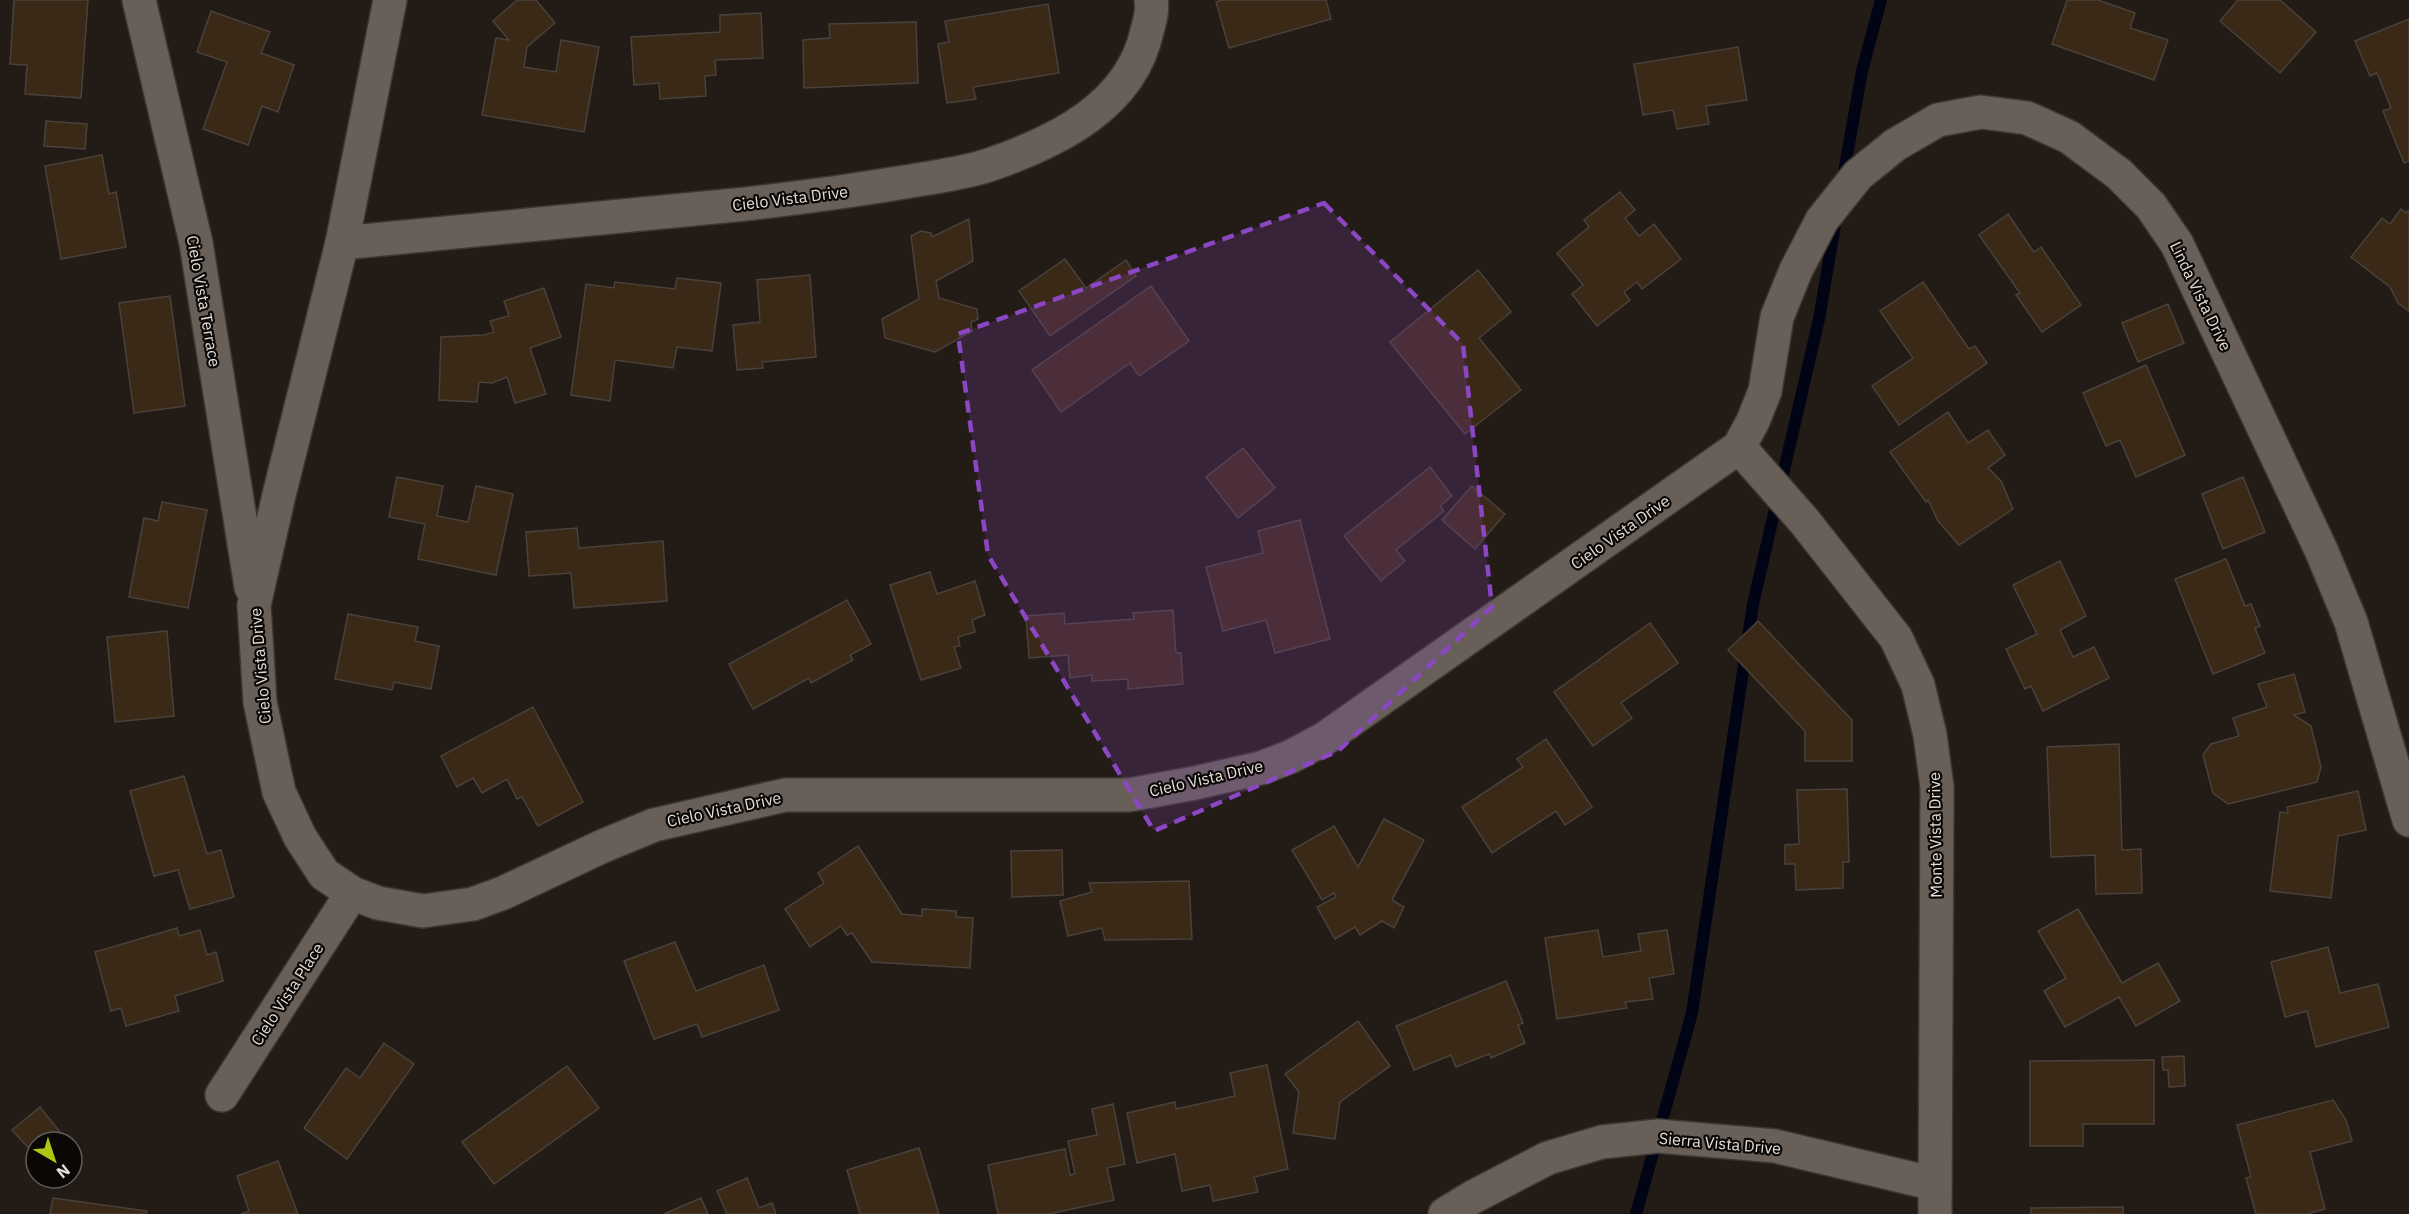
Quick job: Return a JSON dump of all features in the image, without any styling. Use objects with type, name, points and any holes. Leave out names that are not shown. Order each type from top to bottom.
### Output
[{"type":"street","name":"Cielo Vista Terrace","points":[[139,0],[196,243],[254,605]]},
{"type":"street","name":"Cielo Vista Drive","points":[[390,0],[342,243],[254,605],[260,702],[279,792],[300,837],[324,874],[352,893],[378,903],[423,911],[473,904],[503,894],[603,846],[654,825],[785,795],[1129,795],[1261,768],[1290,757],[1324,739],[1739,447]]},
{"type":"street","name":"Cielo Vista Drive","points":[[342,243],[791,199],[946,175],[988,165],[1052,139],[1095,112],[1116,94],[1133,71],[1145,41],[1152,9],[1151,0]]},
{"type":"street","name":"Linda Vista Drive","points":[[1739,447],[1754,421],[1765,391],[1778,317],[1796,270],[1822,220],[1858,176],[1895,145],[1938,120],[1981,112],[2027,118],[2069,137],[2119,174],[2151,206],[2177,244],[2322,552],[2351,622],[2409,820]]},
{"type":"street","name":"Monte Vista Drive","points":[[1739,447],[1805,522],[1896,639],[1918,685],[1930,735],[1937,787],[1935,1199]]},
{"type":"street","name":"Cielo Vista Place","points":[[222,1095],[352,893]]},
{"type":"street","name":"Sierra Vista Drive","points":[[1445,1214],[1548,1158],[1602,1142],[1658,1136],[1775,1146],[1935,1199]]},
{"type":"highlighted area","points":[[1324,203],[1463,344],[1492,607],[1338,751],[1154,831],[988,555],[958,334]]},
{"type":"building","points":[[14,0],[88,0],[81,98],[25,94],[27,65],[10,64]]},
{"type":"building","points":[[517,0],[536,0],[555,23],[527,47],[524,67],[556,72],[561,40],[599,47],[584,132],[482,115],[496,38],[509,40],[493,21]]},
{"type":"building","points":[[1222,0],[1326,0],[1331,19],[1229,48],[1216,2]]},
{"type":"building","points":[[2067,0],[2098,0],[2135,13],[2130,28],[2168,40],[2154,80],[2052,44]]},
{"type":"building","points":[[2238,0],[2280,0],[2316,32],[2280,73],[2220,21]]},
{"type":"building","points":[[1048,4],[1059,73],[973,87],[976,99],[947,103],[938,44],[949,42],[945,21]]},
{"type":"building","points":[[211,11],[270,32],[261,53],[294,65],[278,112],[262,106],[248,145],[203,129],[227,62],[197,52]]},
{"type":"building","points":[[761,13],[763,58],[715,60],[716,75],[705,76],[706,96],[660,99],[659,83],[634,85],[631,37],[720,32],[720,15]]},
{"type":"building","points":[[2409,19],[2409,161],[2404,163],[2383,111],[2391,108],[2377,73],[2370,76],[2355,41]]},
{"type":"building","points":[[916,22],[918,83],[804,88],[803,40],[830,38],[829,24]]},
{"type":"building","points":[[1738,47],[1747,100],[1706,106],[1709,124],[1677,129],[1673,110],[1643,115],[1634,64]]},
{"type":"building","points":[[46,121],[87,124],[85,149],[44,146]]},
{"type":"building","points":[[102,155],[109,194],[116,192],[126,247],[61,259],[45,166]]},
{"type":"building","points":[[1620,192],[1635,210],[1625,218],[1639,236],[1654,224],[1681,259],[1642,289],[1637,282],[1624,292],[1630,300],[1597,326],[1572,294],[1583,285],[1557,253],[1589,227],[1584,220]]},
{"type":"building","points":[[2401,209],[2406,213],[2409,210],[2409,311],[2398,303],[2390,287],[2351,257],[2382,218],[2390,224]]},
{"type":"building","points":[[2008,214],[2034,252],[2041,247],[2081,305],[2042,332],[2016,295],[2020,293],[1979,235]]},
{"type":"building","points":[[969,219],[973,261],[936,281],[939,298],[977,309],[978,319],[971,322],[972,331],[935,352],[885,338],[882,319],[919,299],[911,236],[921,231],[931,233],[932,237]]},
{"type":"building","points":[[1065,259],[1086,288],[1126,260],[1136,276],[1050,336],[1019,291]]},
{"type":"building","points":[[1478,270],[1511,312],[1479,338],[1521,390],[1465,434],[1390,342]]},
{"type":"building","points":[[810,275],[816,357],[762,362],[763,368],[737,370],[733,325],[760,322],[757,280]]},
{"type":"building","points":[[677,278],[721,283],[712,351],[677,347],[673,368],[615,360],[610,401],[571,395],[586,284],[614,288],[615,282],[675,289]]},
{"type":"building","points":[[1923,282],[1969,349],[1975,346],[1987,363],[1899,425],[1872,386],[1913,358],[1880,311]]},
{"type":"building","points":[[1151,286],[1189,341],[1139,376],[1130,363],[1061,412],[1032,370]]},
{"type":"building","points":[[544,288],[561,337],[530,348],[546,394],[515,403],[507,377],[492,383],[479,382],[477,402],[439,400],[441,337],[484,335],[494,332],[490,321],[509,316],[504,301]]},
{"type":"building","points":[[170,296],[185,406],[134,413],[119,303]]},
{"type":"building","points":[[2168,304],[2184,343],[2138,362],[2122,323]]},
{"type":"building","points":[[2146,365],[2185,455],[2136,477],[2120,440],[2106,446],[2083,393]]},
{"type":"building","points":[[1948,412],[1968,443],[1988,430],[2005,455],[1988,468],[2001,481],[2013,509],[1959,545],[1938,521],[1928,500],[1926,502],[1890,452]]},
{"type":"building","points":[[1243,448],[1275,488],[1238,518],[1206,477]]},
{"type":"building","points":[[1430,467],[1452,496],[1440,506],[1444,511],[1396,550],[1405,561],[1381,581],[1344,536]]},
{"type":"building","points":[[397,477],[443,486],[437,516],[468,522],[476,486],[513,494],[496,575],[418,559],[425,524],[389,517]]},
{"type":"building","points":[[2243,477],[2265,532],[2223,549],[2202,494]]},
{"type":"building","points":[[1472,486],[1505,514],[1475,549],[1442,520]]},
{"type":"building","points":[[162,502],[207,510],[188,608],[129,597],[144,518],[158,521]]},
{"type":"building","points":[[1300,520],[1330,639],[1275,653],[1266,620],[1223,631],[1206,567],[1263,553],[1258,531]]},
{"type":"building","points":[[577,528],[579,548],[663,541],[667,601],[574,608],[571,573],[529,576],[526,532]]},
{"type":"building","points":[[2226,559],[2245,606],[2251,604],[2260,626],[2255,628],[2265,653],[2213,674],[2175,579]]},
{"type":"building","points":[[2060,561],[2086,616],[2060,630],[2073,657],[2094,647],[2109,678],[2043,711],[2031,686],[2025,689],[2006,649],[2037,634],[2013,585]]},
{"type":"building","points":[[930,572],[937,594],[975,581],[985,615],[972,620],[975,632],[958,637],[960,646],[954,647],[961,668],[921,680],[890,585]]},
{"type":"building","points":[[847,600],[871,644],[850,655],[853,660],[811,683],[809,678],[753,709],[729,664]]},
{"type":"building","points":[[1173,610],[1176,653],[1181,653],[1183,684],[1128,689],[1128,679],[1092,681],[1092,675],[1070,678],[1068,655],[1029,658],[1026,616],[1064,613],[1065,624],[1134,619],[1133,613]]},
{"type":"building","points":[[348,614],[418,627],[415,641],[439,646],[431,689],[394,682],[392,690],[335,679]]},
{"type":"building","points":[[1758,621],[1852,720],[1852,761],[1805,761],[1805,731],[1728,650]]},
{"type":"building","points":[[1650,623],[1678,663],[1621,703],[1632,718],[1593,746],[1554,692]]},
{"type":"building","points":[[167,631],[174,716],[115,722],[107,637]]},
{"type":"building","points":[[2294,674],[2305,712],[2294,715],[2311,726],[2321,767],[2317,782],[2228,804],[2213,793],[2203,755],[2211,744],[2239,736],[2233,718],[2267,707],[2258,684]]},
{"type":"building","points":[[533,707],[583,802],[538,826],[522,797],[517,799],[507,779],[482,793],[473,778],[457,787],[441,756]]},
{"type":"building","points":[[1546,739],[1592,807],[1565,825],[1556,811],[1492,853],[1462,807],[1523,767],[1517,759]]},
{"type":"building","points":[[2119,744],[2122,850],[2141,849],[2142,893],[2096,894],[2095,855],[2051,857],[2047,747]]},
{"type":"building","points":[[184,776],[207,854],[221,850],[234,897],[190,909],[178,870],[154,876],[130,791]]},
{"type":"building","points":[[1847,789],[1849,862],[1843,862],[1843,888],[1796,890],[1795,864],[1785,864],[1785,845],[1799,844],[1797,790]]},
{"type":"building","points":[[2358,791],[2366,830],[2338,836],[2331,898],[2270,891],[2280,812],[2288,813],[2287,807]]},
{"type":"building","points":[[1384,819],[1424,840],[1392,900],[1404,907],[1394,928],[1382,921],[1360,935],[1355,927],[1335,939],[1317,907],[1336,897],[1334,893],[1322,900],[1292,850],[1334,826],[1358,867]]},
{"type":"building","points":[[858,846],[902,914],[922,916],[922,909],[956,911],[956,917],[973,918],[970,968],[872,962],[852,933],[847,935],[841,926],[810,947],[785,909],[824,883],[818,873]]},
{"type":"building","points":[[1062,850],[1063,895],[1012,897],[1011,851]]},
{"type":"building","points":[[1189,881],[1192,939],[1105,940],[1102,928],[1068,936],[1060,901],[1092,892],[1089,883]]},
{"type":"building","points":[[2078,909],[2122,983],[2158,963],[2180,1001],[2136,1026],[2119,997],[2065,1027],[2044,991],[2066,978],[2038,931]]},
{"type":"building","points":[[177,928],[179,936],[200,930],[207,955],[216,952],[223,981],[175,996],[179,1011],[126,1026],[121,1008],[111,1011],[95,952]]},
{"type":"building","points":[[1598,930],[1603,957],[1641,951],[1638,934],[1667,930],[1674,974],[1649,978],[1653,999],[1625,1002],[1627,1008],[1557,1019],[1545,938]]},
{"type":"building","points":[[675,942],[696,991],[764,965],[779,1010],[702,1037],[697,1024],[654,1039],[624,961]]},
{"type":"building","points":[[2328,947],[2340,993],[2378,984],[2389,1027],[2316,1047],[2307,1011],[2285,1017],[2271,962]]},
{"type":"building","points":[[1506,981],[1523,1023],[1518,1025],[1525,1043],[1491,1058],[1489,1054],[1456,1067],[1451,1055],[1414,1070],[1396,1026]]},
{"type":"building","points":[[1358,1021],[1390,1066],[1340,1102],[1335,1139],[1293,1133],[1299,1092],[1285,1074]]},
{"type":"building","points":[[384,1043],[414,1064],[347,1159],[304,1128],[346,1068],[360,1078]]},
{"type":"building","points":[[2184,1056],[2185,1086],[2169,1087],[2168,1070],[2163,1070],[2162,1057]]},
{"type":"building","points":[[2154,1060],[2154,1124],[2083,1124],[2083,1146],[2030,1146],[2030,1061]]},
{"type":"building","points":[[1267,1065],[1288,1169],[1254,1177],[1258,1192],[1213,1201],[1210,1185],[1182,1191],[1175,1154],[1137,1163],[1127,1113],[1175,1102],[1176,1109],[1235,1096],[1230,1073]]},
{"type":"building","points":[[567,1066],[599,1108],[494,1184],[462,1142]]},
{"type":"building","points":[[2333,1100],[2346,1120],[2352,1141],[2310,1152],[2325,1209],[2307,1214],[2256,1214],[2246,1178],[2251,1177],[2237,1125]]},
{"type":"building","points":[[1113,1104],[1125,1164],[1107,1168],[1114,1200],[1049,1214],[998,1214],[988,1165],[1065,1149],[1070,1175],[1075,1174],[1068,1141],[1097,1135],[1092,1109]]},
{"type":"building","points":[[40,1107],[58,1130],[24,1130],[24,1143],[12,1130]]},
{"type":"building","points":[[919,1148],[939,1214],[860,1214],[847,1170]]},
{"type":"building","points":[[278,1161],[298,1214],[241,1214],[249,1211],[237,1176]]},
{"type":"building","points":[[747,1178],[759,1208],[772,1203],[776,1214],[727,1214],[717,1191]]},
{"type":"building","points":[[53,1198],[147,1211],[146,1214],[50,1214]]},
{"type":"building","points":[[701,1198],[708,1214],[664,1214]]},
{"type":"building","points":[[2123,1207],[2123,1214],[2031,1214],[2031,1208]]},
{"type":"waterway","points":[[1843,178],[1862,71],[1881,0]]},
{"type":"waterway","points":[[1636,1214],[1692,1013],[1753,604],[1819,319],[1836,219]]}]
